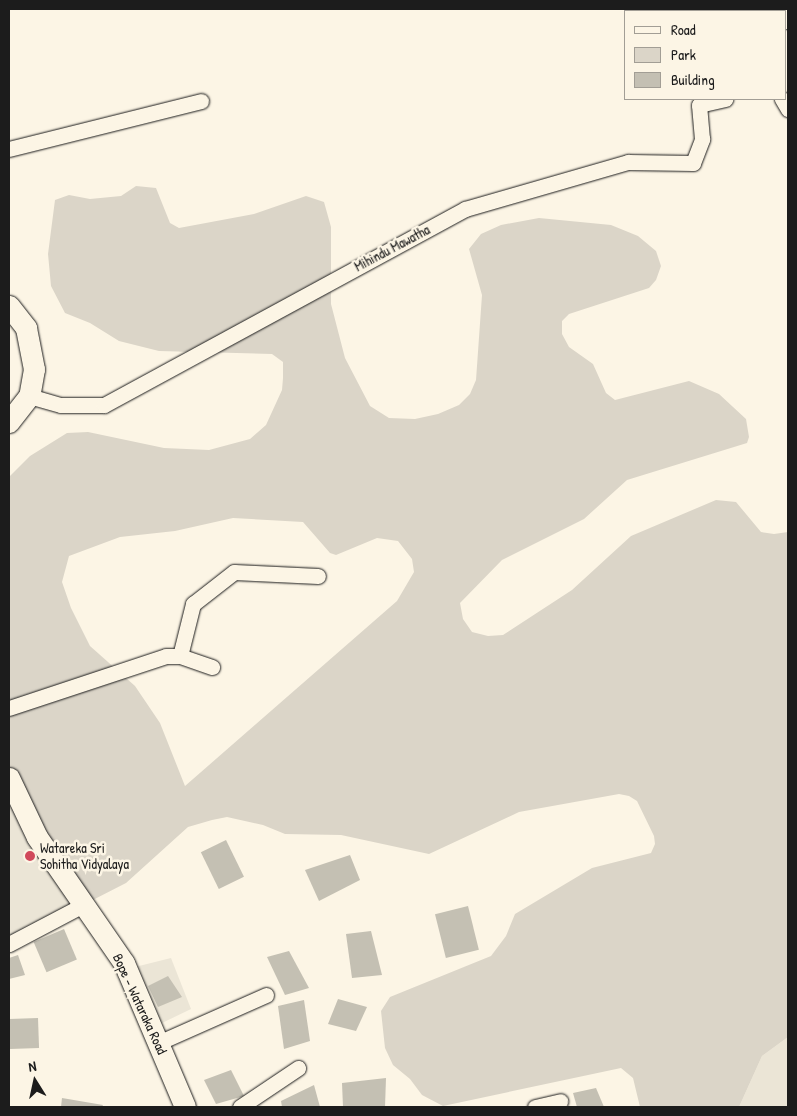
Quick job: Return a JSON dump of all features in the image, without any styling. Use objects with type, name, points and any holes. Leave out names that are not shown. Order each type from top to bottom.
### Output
[{"type":"street","name":"Mihindu Mawatha","points":[[29,396],[62,405],[104,404],[465,209],[628,162],[693,163],[702,139],[699,105],[721,100]]},
{"type":"street","points":[[9,149],[201,101]]},
{"type":"street","points":[[9,306],[26,328],[34,370],[29,396],[9,422]]},
{"type":"street","points":[[180,656],[193,604],[234,572],[318,576]]},
{"type":"street","points":[[9,708],[166,656],[180,656],[212,667]]},
{"type":"street","name":"Bope - Wataraka Road","points":[[9,778],[37,837],[66,874],[83,905],[124,963],[160,1042],[185,1107]]},
{"type":"street","points":[[9,944],[83,905]]},
{"type":"street","points":[[160,1042],[266,995]]},
{"type":"street","points":[[240,1107],[298,1068]]},
{"type":"street","points":[[535,1107],[560,1101]]},
{"type":"shaded area","name":"Watareka Sri Sohitha Vidyalaya","points":[[9,778],[83,905],[9,944]]},
{"type":"shaded area","points":[[171,958],[191,1009],[162,1023],[135,967]]},
{"type":"shaded area","points":[[788,1037],[788,1107],[739,1107],[762,1056]]},
{"type":"green space","points":[[136,186],[156,188],[170,223],[179,228],[254,214],[306,196],[324,202],[331,227],[331,304],[345,358],[370,406],[389,418],[415,419],[438,414],[459,405],[470,394],[476,380],[482,295],[469,249],[481,234],[501,225],[539,218],[611,225],[638,236],[656,251],[661,266],[656,280],[649,288],[569,314],[562,321],[562,334],[569,347],[593,364],[606,393],[615,400],[689,381],[719,394],[746,419],[749,437],[747,443],[627,480],[584,519],[502,560],[460,603],[463,619],[472,632],[488,636],[503,635],[572,590],[631,536],[716,500],[736,502],[761,532],[774,534],[788,532],[788,1037],[762,1056],[739,1107],[640,1107],[633,1078],[621,1068],[443,1106],[422,1095],[410,1079],[393,1065],[385,1048],[381,1011],[390,997],[491,956],[506,936],[515,914],[592,868],[651,853],[655,844],[654,836],[637,801],[629,796],[619,794],[519,812],[429,854],[341,835],[285,834],[263,825],[227,817],[188,827],[126,883],[83,905],[9,778],[9,477],[30,456],[67,433],[88,432],[164,448],[209,450],[250,439],[266,425],[282,390],[283,378],[283,362],[272,354],[159,351],[119,341],[90,323],[65,313],[51,286],[48,254],[55,200],[69,195],[90,199],[121,196]],"holes":[[[233,518],[303,522],[330,553],[336,555],[377,538],[398,541],[412,559],[414,572],[397,601],[185,786],[160,723],[135,686],[90,646],[71,608],[62,582],[69,556],[120,537],[175,531]]]},
{"type":"building","points":[[226,840],[244,877],[219,889],[201,852]]},
{"type":"building","points":[[350,855],[360,880],[319,901],[305,870]]},
{"type":"building","points":[[468,906],[479,950],[446,958],[435,914]]},
{"type":"building","points":[[64,929],[77,959],[47,972],[34,942]]},
{"type":"building","points":[[371,931],[382,975],[352,978],[346,934]]},
{"type":"building","points":[[289,951],[309,988],[285,995],[267,957]]},
{"type":"building","points":[[18,955],[25,975],[9,979],[9,958]]},
{"type":"building","points":[[168,976],[182,997],[158,1007],[148,986]]},
{"type":"building","points":[[338,999],[367,1007],[356,1031],[328,1024]]},
{"type":"building","points":[[304,1000],[310,1041],[284,1049],[278,1006]]},
{"type":"building","points":[[38,1018],[39,1048],[10,1049],[9,1019]]},
{"type":"building","points":[[231,1070],[244,1096],[216,1104],[204,1080]]},
{"type":"building","points":[[386,1078],[385,1107],[343,1107],[342,1083]]},
{"type":"building","points":[[314,1085],[320,1107],[282,1107],[281,1101]]},
{"type":"building","points":[[596,1088],[604,1107],[577,1107],[573,1093]]},
{"type":"building","points":[[62,1098],[103,1105],[102,1107],[61,1107]]},
{"type":"place","name":"Watareka Sri Sohitha Vidyalaya","points":[[30,856]]}]
